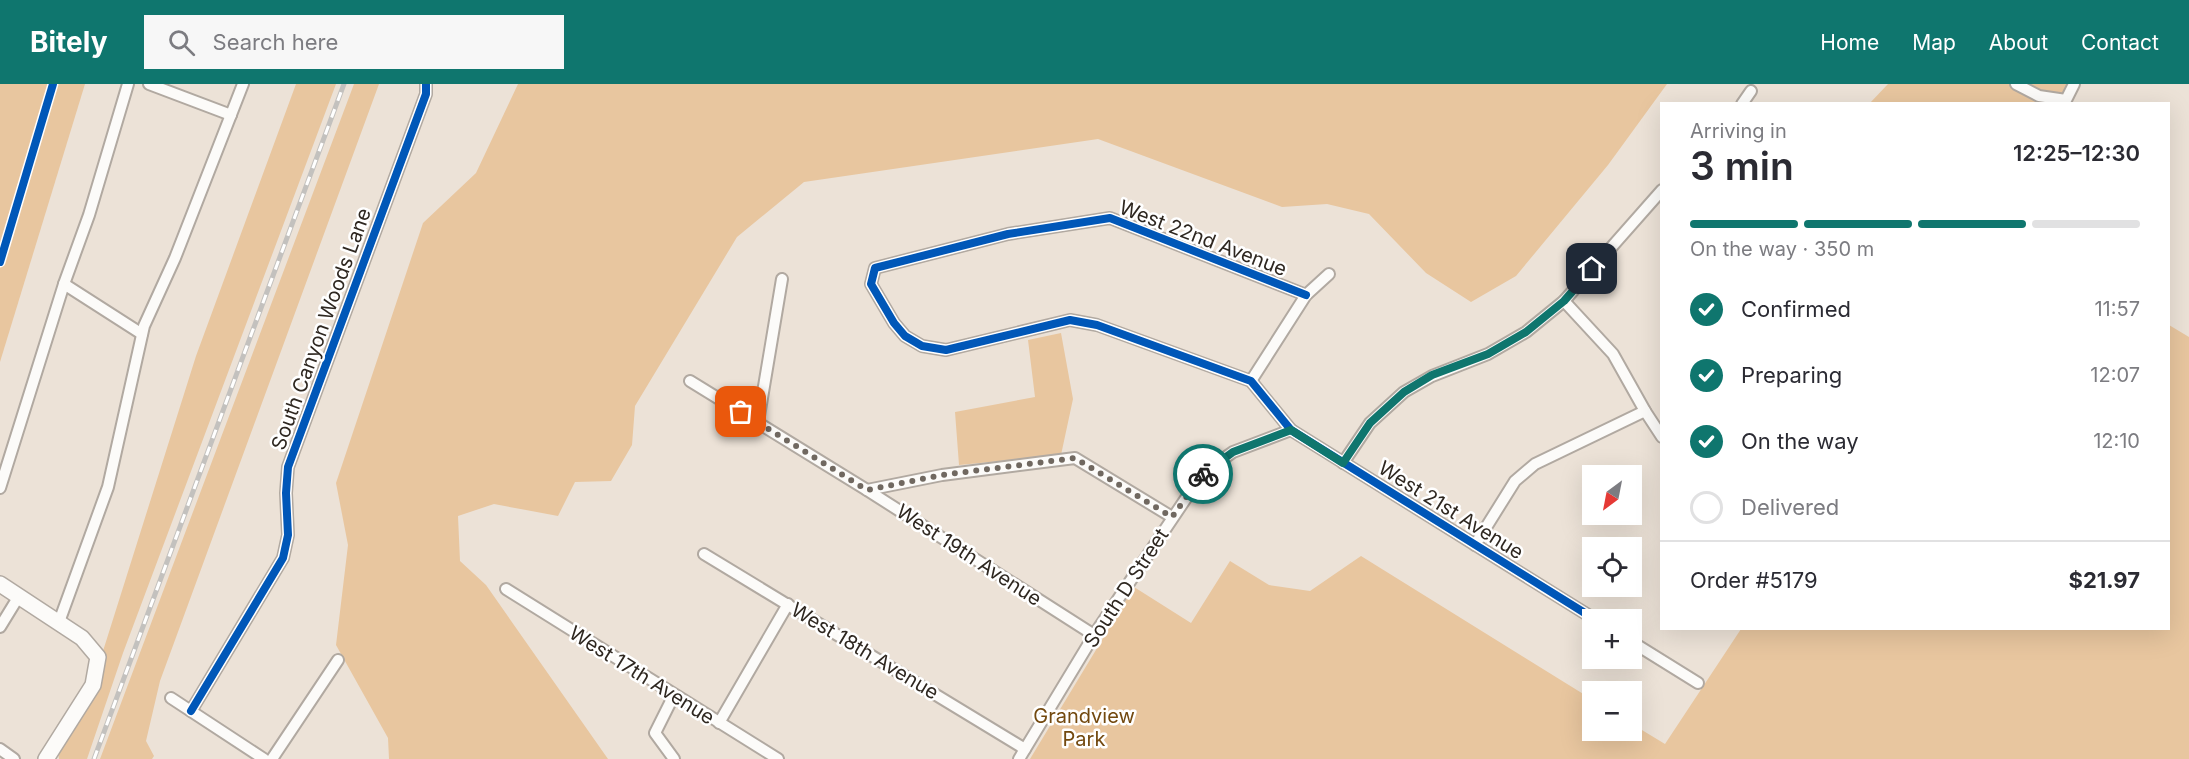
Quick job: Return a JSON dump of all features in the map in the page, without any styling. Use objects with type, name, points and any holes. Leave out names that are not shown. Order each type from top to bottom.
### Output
[{"type":"street","points":[[0,488],[64,284],[89,215],[128,84]]},
{"type":"street","points":[[149,84],[231,115]]},
{"type":"street","points":[[59,622],[108,487],[148,314],[175,258],[243,84]]},
{"type":"street","name":"South Canyon Woods Lane","points":[[191,711],[282,558],[288,535],[286,493],[288,467],[426,94],[426,84]]},
{"type":"street","points":[[2016,84],[2039,96],[2066,100],[2074,84]]},
{"type":"street","points":[[1743,102],[1751,90]]},
{"type":"street","points":[[1343,463],[1370,423],[1404,392],[1432,375],[1488,354],[1526,332],[1564,301],[1660,192]]},
{"type":"street","name":"West 22nd Avenue","points":[[1251,381],[1097,325],[1070,320],[946,350],[922,346],[905,336],[894,323],[871,284],[875,268],[1008,234],[1110,218],[1306,295]]},
{"type":"street","points":[[1251,381],[1306,295],[1329,274]]},
{"type":"street","points":[[758,422],[782,279]]},
{"type":"street","points":[[64,284],[142,334]]},
{"type":"street","points":[[1564,301],[1613,354],[1660,433]]},
{"type":"street","name":"West 19th Avenue","points":[[690,381],[867,490],[1094,635]]},
{"type":"street","name":"West 21st Avenue","points":[[1251,381],[1291,430],[1582,611]]},
{"type":"street","points":[[1475,544],[1515,481],[1535,464],[1645,411]]},
{"type":"street","name":"South D Street","points":[[1022,754],[1094,635],[1199,479],[1233,452],[1291,430]]},
{"type":"street","points":[[867,490],[942,475],[1075,458],[1172,517]]},
{"type":"street","name":"West 18th Avenue","points":[[704,554],[788,604],[1022,754]]},
{"type":"street","points":[[0,584],[82,638],[98,657],[93,685],[46,759]]},
{"type":"street","name":"West 17th Avenue","points":[[506,589],[778,759]]},
{"type":"street","points":[[0,627],[19,596]]},
{"type":"street","points":[[719,723],[788,604]]},
{"type":"street","points":[[1642,648],[1698,683]]},
{"type":"street","points":[[272,759],[338,660]]},
{"type":"street","points":[[674,695],[655,733],[674,759]]},
{"type":"street","points":[[171,698],[264,759]]},
{"type":"street","points":[[0,749],[14,759]]},
{"type":"green space","points":[[0,84],[85,84],[0,362]]},
{"type":"green space","points":[[296,84],[336,84],[123,653],[87,759],[59,759],[58,753],[95,694],[105,655],[103,651],[196,356]]},
{"type":"green space","points":[[354,84],[379,84],[160,681],[146,741],[154,756],[152,759],[100,759]]},
{"type":"green space","points":[[518,84],[1667,84],[1608,165],[1516,276],[1471,302],[1426,273],[1369,214],[1327,204],[1282,207],[1098,139],[804,182],[737,237],[635,406],[632,445],[611,481],[575,482],[558,516],[494,504],[458,516],[460,561],[486,585],[608,759],[389,759],[388,738],[336,645],[348,545],[336,483],[423,223],[476,173]]},
{"type":"green space","points":[[1888,84],[2074,84],[2064,102],[1871,102]]},
{"type":"green space","name":"Grandview Park","points":[[2170,326],[2189,337],[2189,759],[1030,759],[1134,587],[1191,623],[1230,561],[1269,585],[1310,591],[1361,556],[1582,693],[1582,741],[1642,741],[1642,730],[1665,744],[1740,630],[2170,630]]},
{"type":"green space","points":[[1061,333],[1073,399],[1061,455],[959,465],[955,412],[1035,397],[1028,340]]},
{"type":"railway","points":[[94,759],[344,84]]},
{"type":"cycle path","points":[[0,262],[53,84]]},
{"type":"cycle path","points":[[191,711],[283,558],[288,535],[286,493],[288,467],[426,94],[426,84]]},
{"type":"cycle path","points":[[1306,295],[1110,218],[1008,234],[875,268],[871,284],[894,323],[905,336],[922,346],[946,350],[1070,320],[1097,325],[1251,381],[1291,430],[1582,611]]},
{"type":"way so far","points":[[741,412],[867,490],[942,475],[1075,458],[1172,517],[1203,474]]},
{"type":"route","points":[[1203,474],[1233,452],[1291,430],[1343,463],[1370,423],[1404,392],[1432,375],[1488,354],[1526,332],[1564,301],[1592,269]]}]
